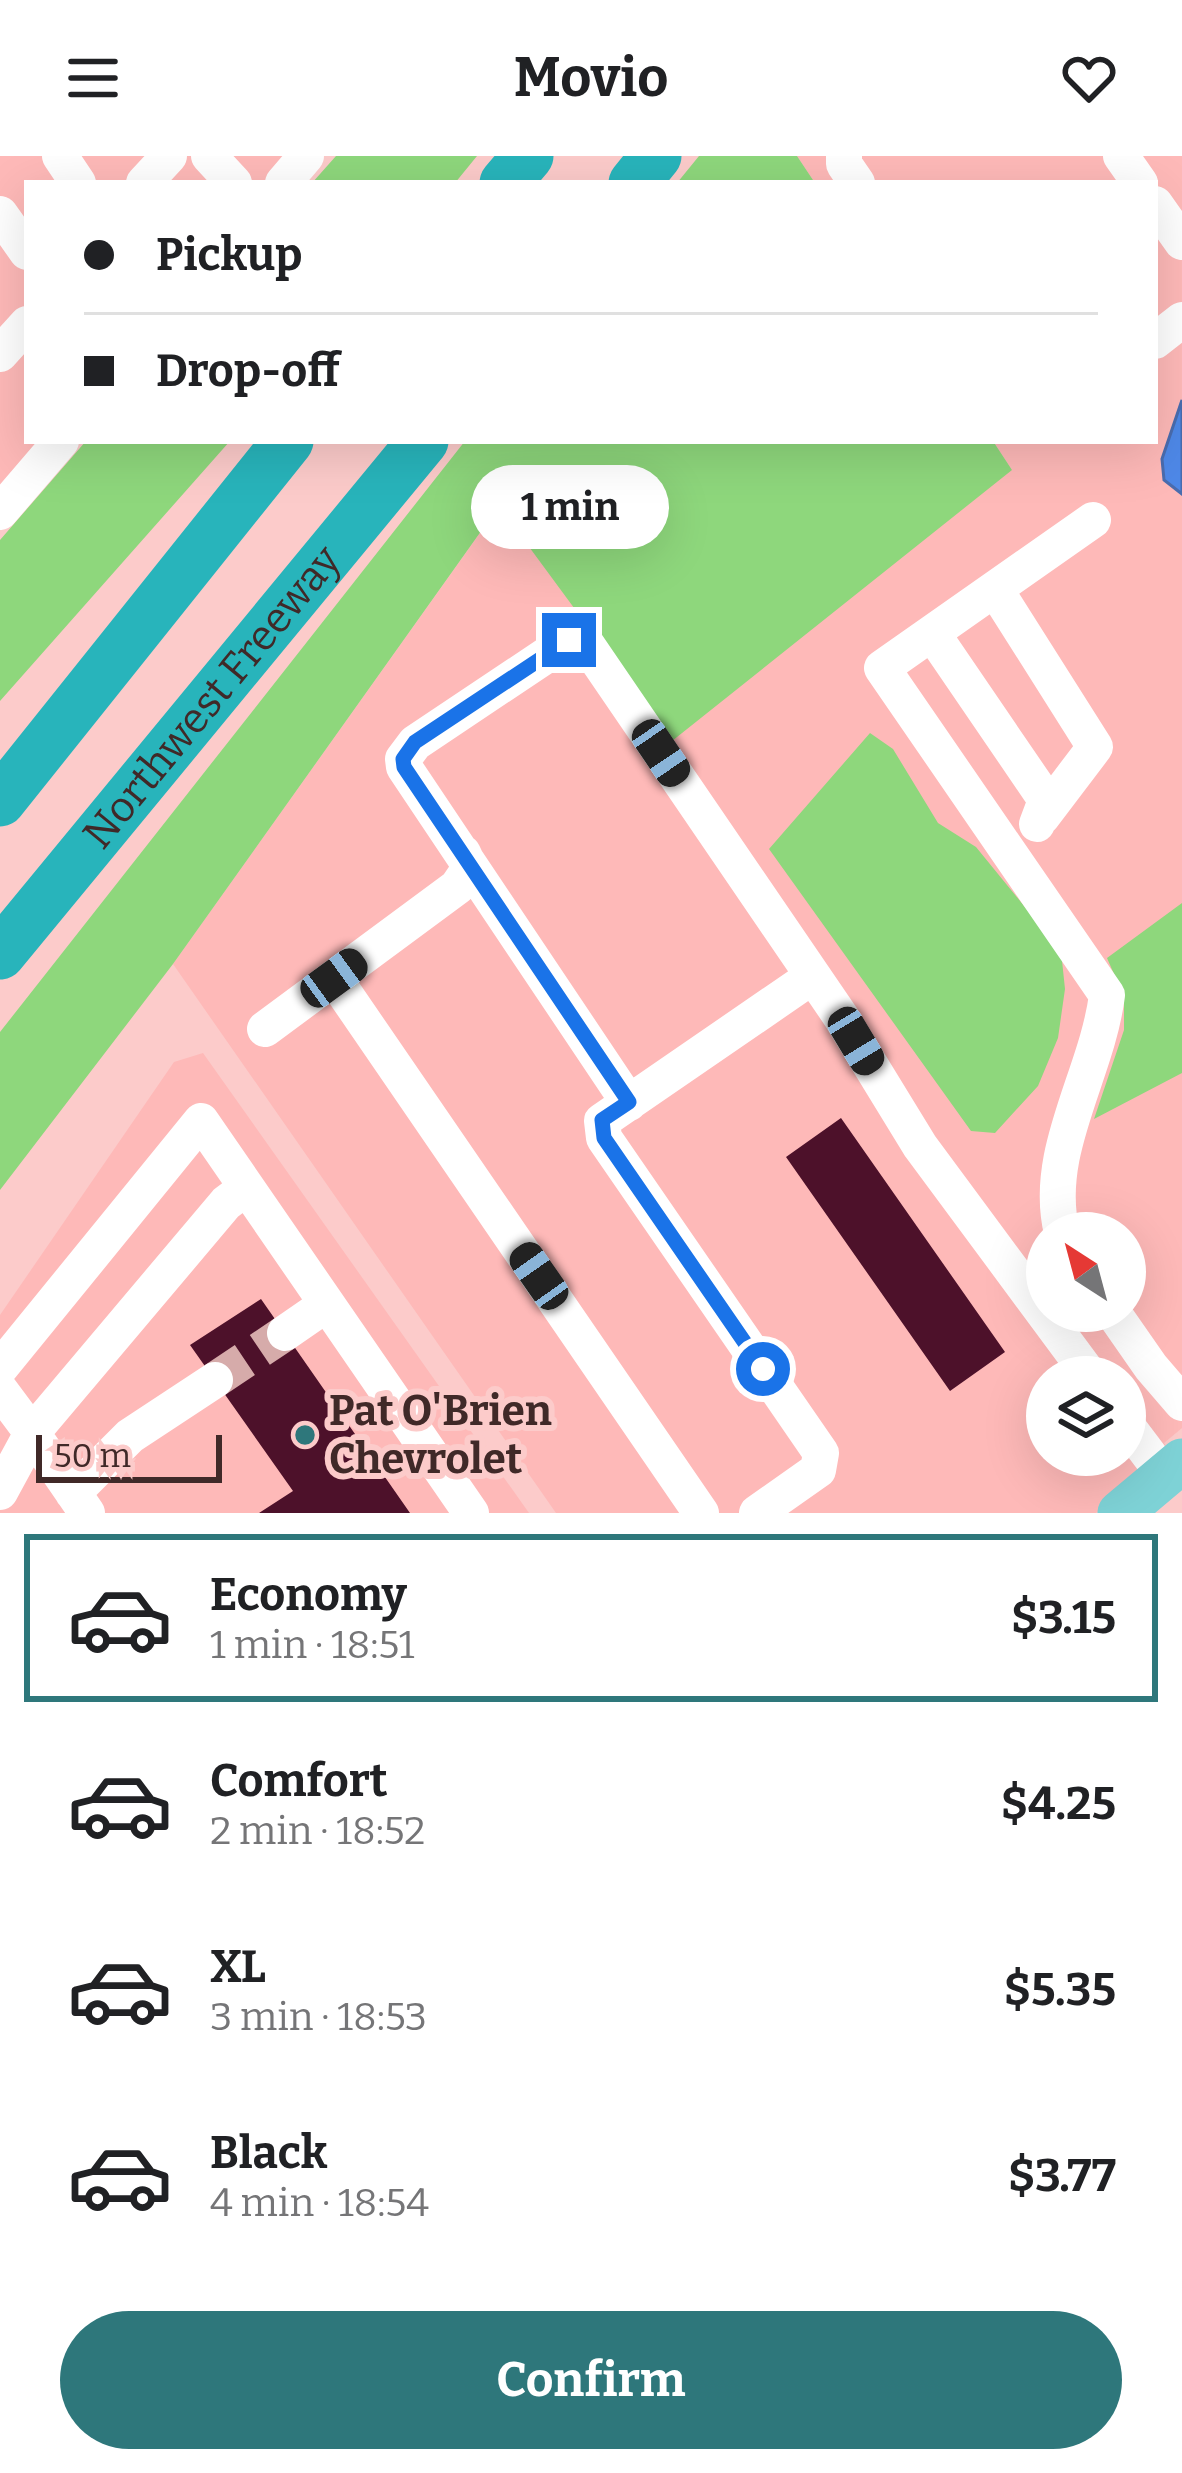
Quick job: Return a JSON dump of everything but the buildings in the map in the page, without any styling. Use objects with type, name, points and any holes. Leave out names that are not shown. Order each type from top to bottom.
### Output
[{"type":"highway","points":[[507,180],[527,156]]},
{"type":"highway","points":[[636,180],[656,156]]},
{"type":"highway","points":[[0,801],[285,444]]},
{"type":"highway","name":"Northwest Freeway","points":[[0,954],[421,444]]},
{"type":"highway","points":[[0,747],[81,646],[220,522]]},
{"type":"highway","points":[[0,996],[182,769],[237,668]]},
{"type":"main road","points":[[1120,1513],[1173,1468]]},
{"type":"street","points":[[147,180],[169,156]]},
{"type":"street","points":[[209,156],[230,180]]},
{"type":"street","points":[[286,180],[306,156]]},
{"type":"street","points":[[1158,208],[1182,242]]},
{"type":"street","points":[[0,214],[24,248]]},
{"type":"street","points":[[1158,339],[1182,320]]},
{"type":"street","points":[[0,354],[24,327]]},
{"type":"street","points":[[0,512],[59,444]]},
{"type":"street","points":[[1061,1212],[1058,1168],[1103,1026],[1107,995],[882,668],[1093,520]]},
{"type":"street","points":[[995,589],[1095,747],[1012,855]]},
{"type":"street","points":[[932,633],[1046,800],[1042,817]]},
{"type":"street","points":[[629,1102],[404,767],[406,753],[415,742],[569,640],[585,641],[813,976],[920,1146],[1075,1356]]},
{"type":"street","points":[[266,1029],[457,887],[470,868],[463,853]]},
{"type":"street","points":[[757,1513],[818,1470],[821,1453],[604,1138],[602,1120],[813,976]]},
{"type":"street","points":[[334,978],[701,1513]]},
{"type":"street","points":[[0,1368],[201,1121],[471,1513]]},
{"type":"street","points":[[0,1492],[32,1433],[226,1203],[246,1188]]},
{"type":"street","points":[[285,1333],[327,1304]]},
{"type":"street","points":[[1127,1332],[1182,1403]]},
{"type":"street","points":[[0,1390],[80,1503],[130,1436],[215,1380]]},
{"type":"street","points":[[1146,1443],[1173,1468]]},
{"type":"shaded area","points":[[0,156],[295,156],[275,180],[24,180],[24,444],[46,444],[0,497]]},
{"type":"shaded area","points":[[797,156],[1182,156],[1182,1428],[1164,1443],[1168,1450],[1146,1469],[1146,1356],[1026,1356],[1026,1476],[1138,1476],[1096,1513],[556,1513],[173,964],[500,505],[1012,470],[995,444],[1158,444],[1158,180],[813,180]]},
{"type":"shaded area","points":[[203,1053],[529,1513],[0,1513],[0,1315],[174,1062]]},
{"type":"green space","points":[[336,156],[477,156],[457,180],[315,180]]},
{"type":"green space","points":[[699,156],[797,156],[813,180],[679,180]]},
{"type":"green space","points":[[83,444],[227,444],[0,701],[0,540]]},
{"type":"green space","points":[[463,444],[995,444],[1012,470],[672,741],[499,506],[173,964],[0,1190],[0,1032]]},
{"type":"green space","points":[[870,733],[893,749],[938,823],[976,847],[1061,951],[1065,989],[1058,1038],[1038,1086],[995,1133],[971,1131],[769,849]]},
{"type":"green space","points":[[1182,903],[1182,1073],[1094,1119],[1124,1030],[1124,997],[1107,958]]},
{"type":"water","points":[[1182,400],[1182,494],[1164,480],[1162,459]]},
{"type":"tunnel","points":[[215,1380],[285,1333]]},
{"type":"place","name":"Pat O'Brien Chevrolet","points":[[305,1435]]},
{"type":"route","points":[[569,640],[415,742],[403,759],[404,767],[629,1102],[602,1120],[604,1138],[763,1369]]}]
